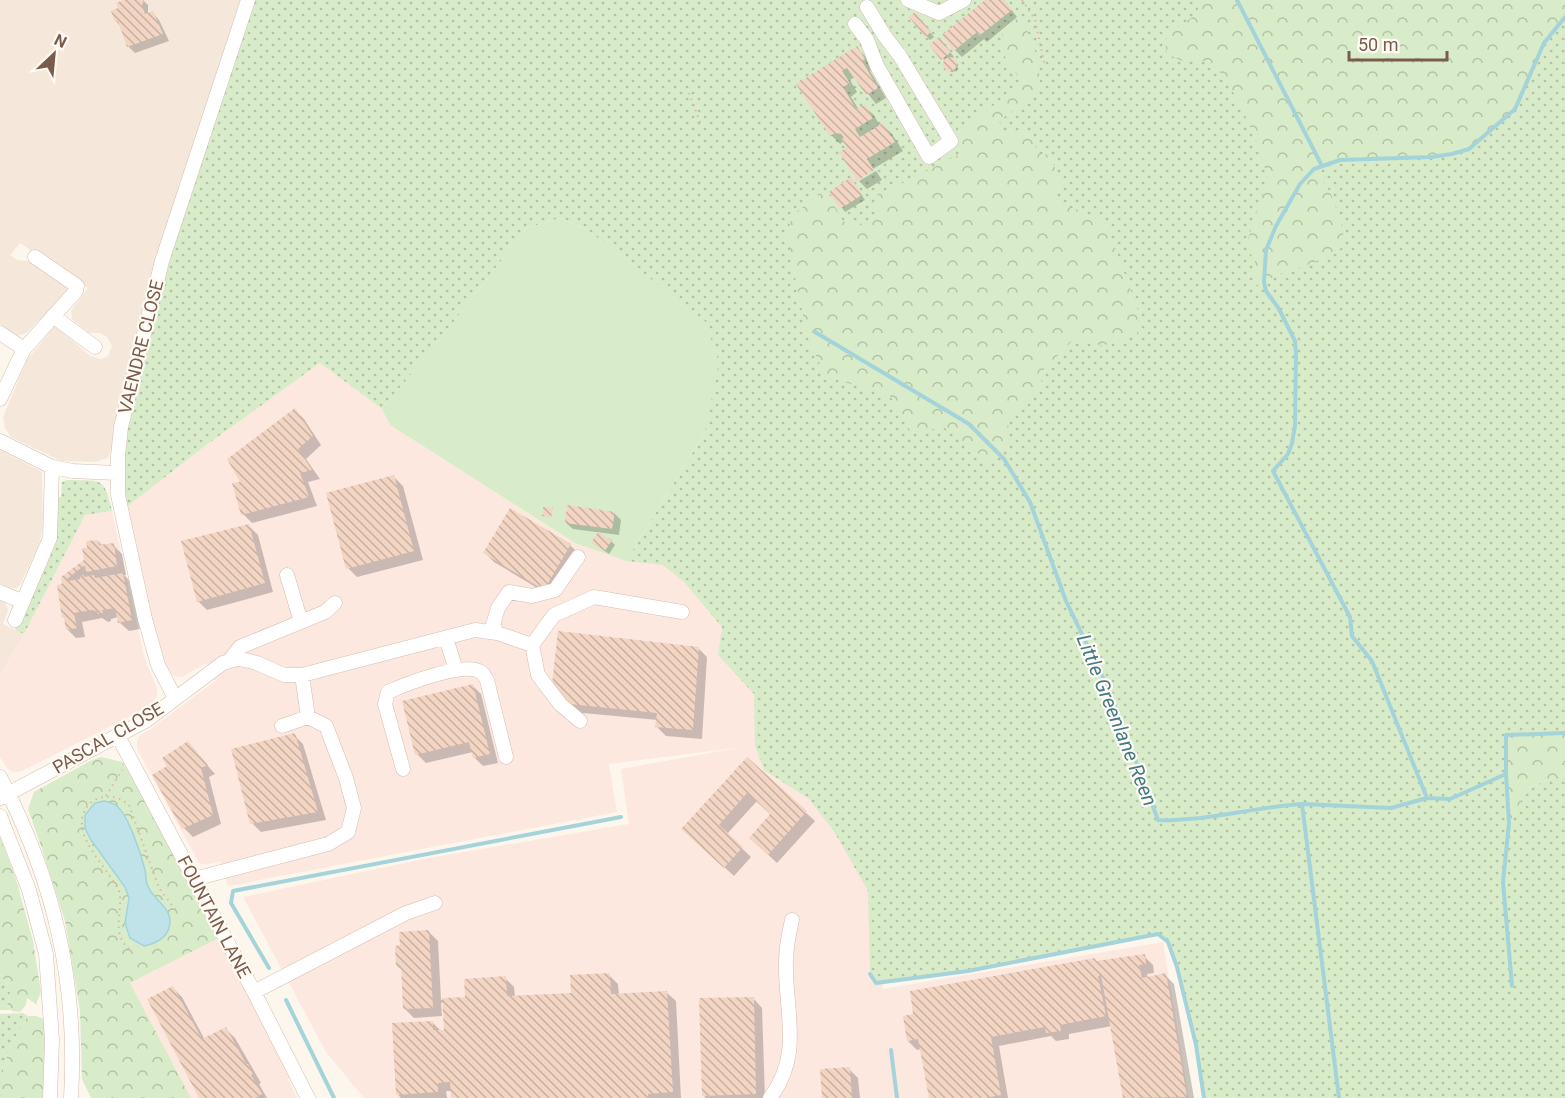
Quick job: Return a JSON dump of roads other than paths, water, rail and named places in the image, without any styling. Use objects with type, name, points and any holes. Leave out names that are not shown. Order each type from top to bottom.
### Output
[{"type":"street","name":"VAENDRE CLOSE","points":[[175,698],[158,665],[145,619],[118,495],[116,472],[121,426],[162,261],[248,0]]},
{"type":"street","points":[[908,0],[939,13],[964,0]]},
{"type":"street","points":[[855,24],[867,40],[877,66],[929,157],[951,141],[900,56],[867,8]]},
{"type":"street","points":[[0,399],[24,349],[76,291],[77,286],[35,257]]},
{"type":"street","points":[[53,316],[95,348]]},
{"type":"street","points":[[0,333],[24,349]]},
{"type":"street","points":[[0,441],[52,467],[73,471],[116,472]]},
{"type":"street","points":[[15,620],[50,538],[52,467]]},
{"type":"street","points":[[497,633],[493,625],[498,608],[509,592],[532,596],[555,590],[578,557]]},
{"type":"street","points":[[287,575],[301,622]]},
{"type":"street","points":[[0,592],[23,602]]},
{"type":"street","points":[[580,721],[560,704],[538,675],[532,645],[554,615],[594,597],[682,612]]},
{"type":"street","name":"PASCAL CLOSE","points":[[4,795],[147,720],[229,661],[240,646],[326,612],[335,603]]},
{"type":"street","points":[[229,661],[245,660],[284,675],[302,675],[475,630],[497,633],[532,645]]},
{"type":"street","points":[[446,638],[456,670]]},
{"type":"street","points":[[403,769],[385,704],[388,692],[456,670],[470,669],[481,672],[487,680],[506,757]]},
{"type":"street","points":[[302,675],[309,717]]},
{"type":"street","points":[[194,879],[328,844],[348,832],[354,808],[346,778],[326,726],[309,717],[282,726]]},
{"type":"street","name":"FOUNTAIN LANE","points":[[118,736],[308,1098]]},
{"type":"street","points":[[0,777],[4,795],[25,828],[41,868],[60,937],[72,1015],[71,1098]]},
{"type":"street","points":[[0,816],[27,882],[46,954],[52,1040],[50,1098]]},
{"type":"street","points":[[254,992],[406,913],[435,903]]},
{"type":"street","points":[[770,1098],[782,1081],[788,1062],[790,1021],[786,953],[792,920]]},
{"type":"water","points":[[104,801],[117,806],[126,818],[141,855],[149,889],[169,914],[170,925],[166,934],[159,941],[149,945],[144,946],[130,938],[125,923],[129,898],[125,887],[85,828],[85,815],[95,803]]},
{"type":"waterway","points":[[1237,0],[1322,166]]},
{"type":"waterway","points":[[1427,798],[1372,661],[1352,636],[1350,617],[1273,471],[1288,454],[1292,443],[1295,426],[1296,354],[1295,341],[1279,309],[1266,291],[1264,282],[1266,250],[1276,226],[1300,184],[1314,169],[1340,160],[1431,157],[1469,149],[1515,109],[1544,43],[1565,17]]},
{"type":"waterway","name":"Little Greenlane Reen","points":[[815,332],[969,424],[1004,459],[1030,502],[1066,601],[1108,688],[1158,820],[1200,818],[1302,804],[1339,1098]]},
{"type":"waterway","points":[[1512,986],[1503,882],[1509,823],[1506,735],[1565,733]]},
{"type":"waterway","points":[[1302,804],[1391,808],[1427,798],[1450,799],[1506,774]]},
{"type":"waterway","points":[[269,968],[231,903],[233,891],[621,817]]},
{"type":"waterway","points":[[870,974],[876,983],[968,971],[1158,934],[1168,942],[1177,967],[1196,1045],[1204,1098]]},
{"type":"waterway","points":[[286,1000],[334,1098]]},
{"type":"waterway","points":[[891,1050],[897,1098]]}]
